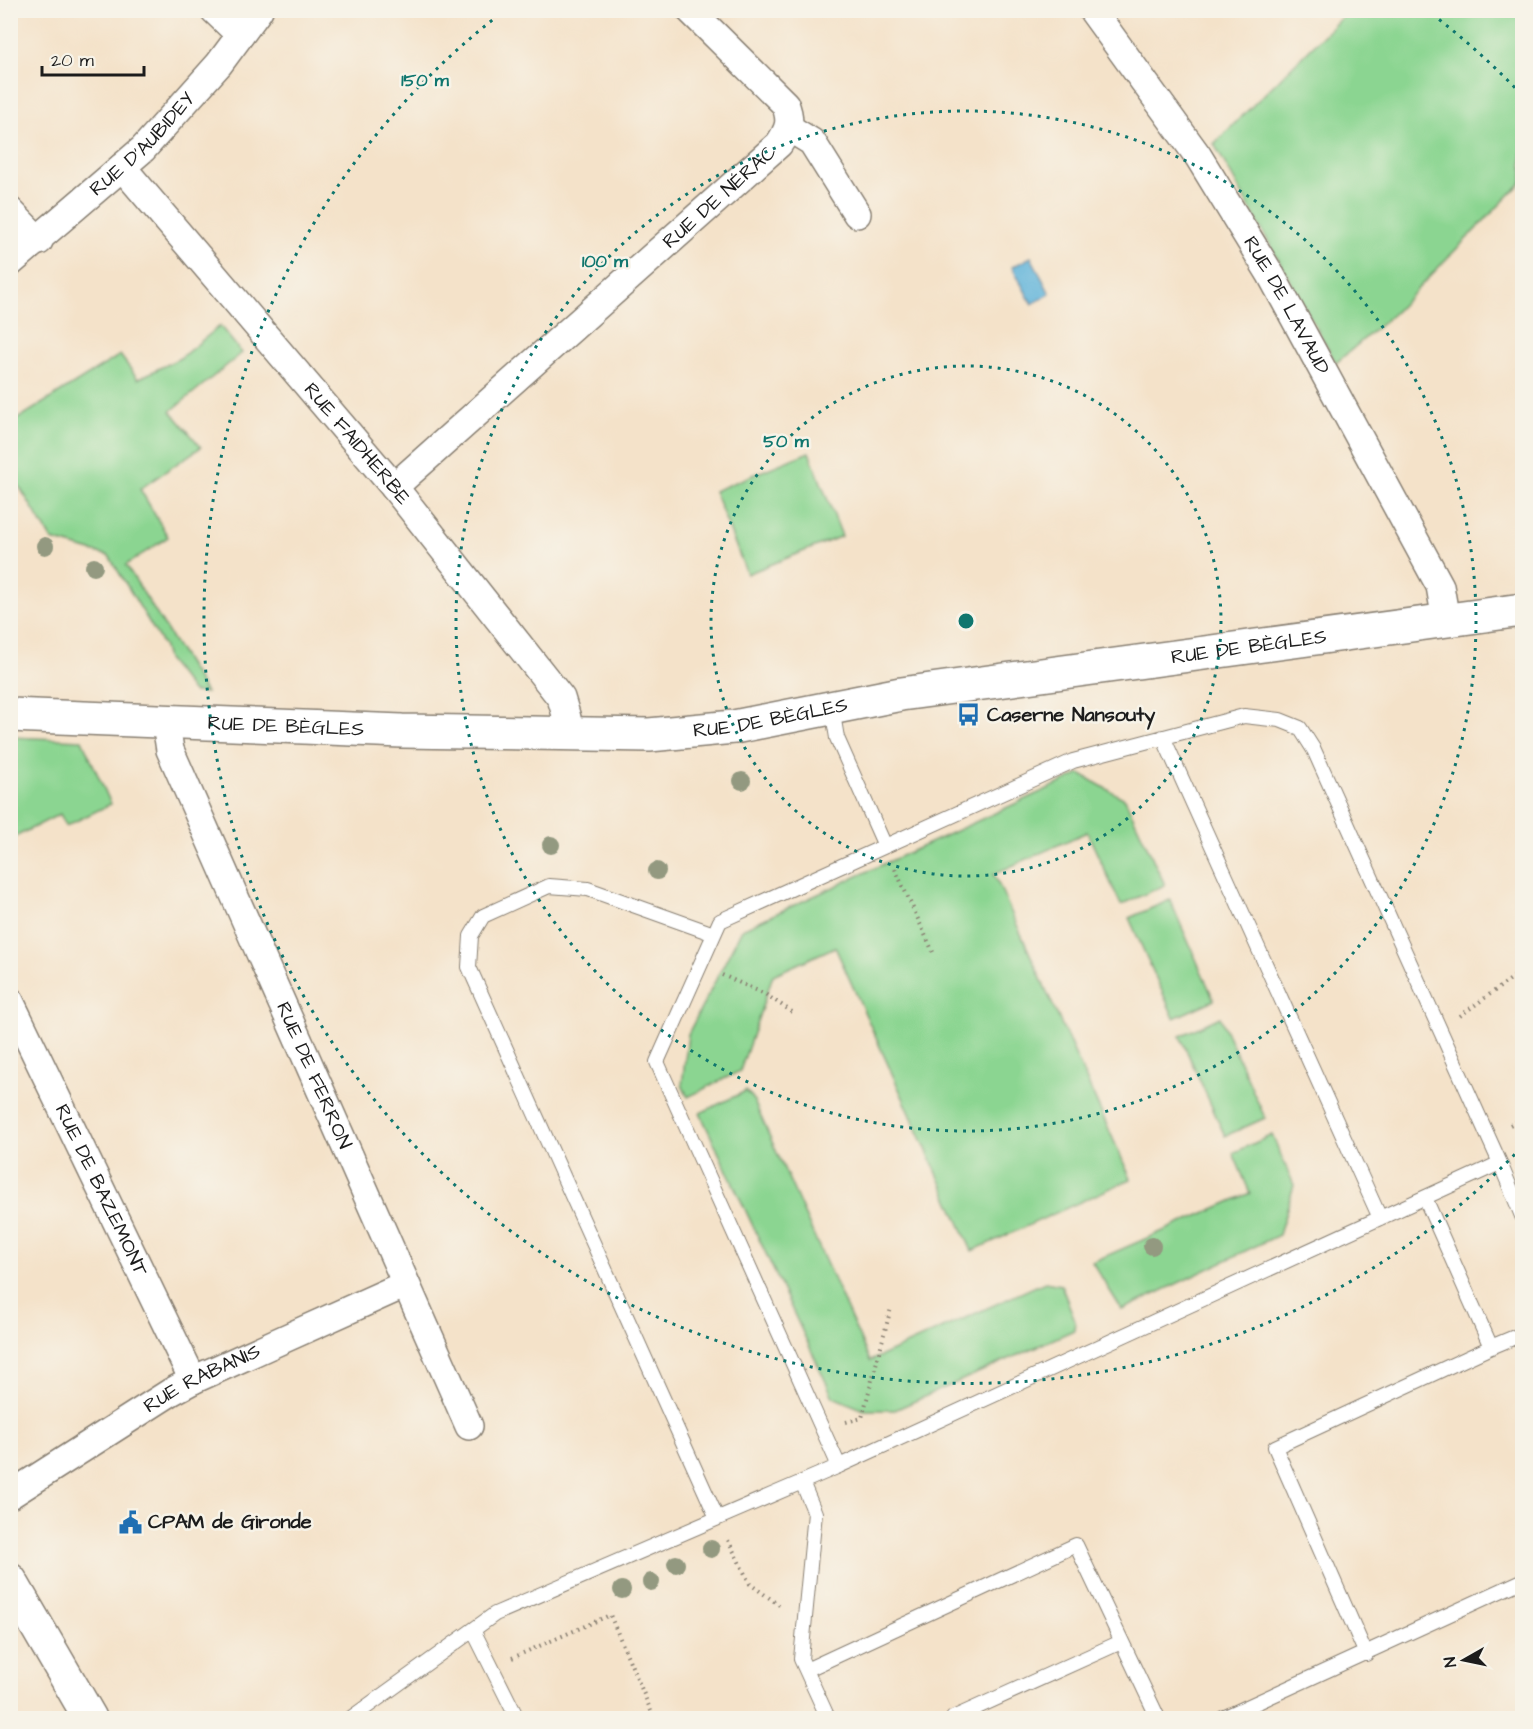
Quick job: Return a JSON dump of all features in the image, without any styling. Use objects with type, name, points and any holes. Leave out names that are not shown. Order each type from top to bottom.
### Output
[{"type":"street","points":[[214,10],[240,35]]},
{"type":"street","name":"RUE D'AUBIDEY","points":[[10,263],[39,241],[143,149],[219,64],[259,10]]},
{"type":"street","name":"RUE DE NÉRAC","points":[[394,488],[779,144],[789,128],[790,115],[785,104],[690,10]]},
{"type":"street","name":"RUE DE LAVAUD","points":[[1092,10],[1198,156],[1271,275],[1440,586],[1446,621]]},
{"type":"street","points":[[789,128],[812,142],[857,214]]},
{"type":"street","name":"RUE FAIDHERBE","points":[[122,167],[394,488],[561,698],[567,718],[567,735]]},
{"type":"street","points":[[10,212],[39,241]]},
{"type":"street","name":"RUE DE BÈGLES","points":[[10,715],[567,735],[649,735],[734,727],[885,696],[1522,610]]},
{"type":"street","name":"RUE DE FERRON","points":[[168,722],[170,750],[470,1426]]},
{"type":"street","name":"RUE DE BAZEMONT","points":[[10,1001],[193,1380]]},
{"type":"street","name":"RUE RABANIS","points":[[10,1495],[193,1380],[406,1284]]},
{"type":"street","points":[[10,1580],[81,1715]]},
{"type":"lane","points":[[832,708],[837,738],[885,846]]},
{"type":"lane","points":[[839,1466],[657,1062],[720,921],[1073,761],[1244,716],[1280,720],[1299,728],[1314,750],[1522,1216]]},
{"type":"lane","points":[[1163,737],[1380,1218]]},
{"type":"lane","points":[[714,933],[588,890],[549,886],[483,916],[471,936],[469,967],[717,1518]]},
{"type":"lane","points":[[351,1719],[495,1614],[839,1466],[1500,1163]]},
{"type":"lane","points":[[1425,1198],[1491,1347]]},
{"type":"lane","points":[[1366,1654],[1275,1447],[1522,1334]]},
{"type":"lane","points":[[802,1482],[815,1513],[801,1659],[828,1719]]},
{"type":"lane","points":[[806,1670],[1076,1545],[1158,1719]]},
{"type":"lane","points":[[1223,1719],[1522,1581]]},
{"type":"lane","points":[[473,1630],[517,1719]]},
{"type":"lane","points":[[953,1719],[1121,1642]]},
{"type":"path","points":[[885,846],[933,952]]},
{"type":"path","points":[[700,966],[765,994],[795,1014]]},
{"type":"path","points":[[1440,1030],[1522,971]]},
{"type":"path","points":[[822,1427],[862,1418],[891,1308]]},
{"type":"path","points":[[717,1518],[750,1584],[803,1623]]},
{"type":"path","points":[[492,1667],[610,1615],[654,1719]]},
{"type":"green space","points":[[1349,10],[1522,11],[1522,182],[1394,313],[1336,363],[1214,144]]},
{"type":"green space","points":[[220,326],[242,353],[171,411],[201,447],[140,489],[168,537],[126,565],[206,693],[193,692],[167,659],[163,645],[109,556],[52,540],[11,473],[11,423],[120,355],[138,379],[180,358]]},
{"type":"green space","points":[[809,452],[842,536],[747,574],[714,491]]},
{"type":"green space","points":[[11,737],[82,740],[111,804],[66,826],[60,814],[11,839]]},
{"type":"green space","points":[[1080,774],[1125,799],[1165,885],[1121,905],[1087,832],[994,874],[1131,1179],[972,1251],[835,947],[773,975],[740,1071],[688,1097],[682,1085],[688,1034],[742,929]]},
{"type":"green space","points":[[1170,900],[1214,1000],[1174,1018],[1129,918]]},
{"type":"green space","points":[[1220,1017],[1265,1118],[1225,1136],[1180,1036]]},
{"type":"green space","points":[[746,1091],[752,1097],[870,1361],[1045,1282],[1061,1285],[1075,1320],[1074,1330],[895,1410],[864,1410],[833,1397],[700,1113]]},
{"type":"green space","points":[[1272,1135],[1294,1185],[1279,1235],[1122,1310],[1092,1262],[1250,1193],[1233,1153]]},
{"type":"water","points":[[1031,257],[1050,294],[1032,304],[1012,267]]},
{"type":"place","name":"Caserne Nansouty","points":[[969,715]]},
{"type":"place","name":"CPAM de Gironde","points":[[130,1522]]}]
